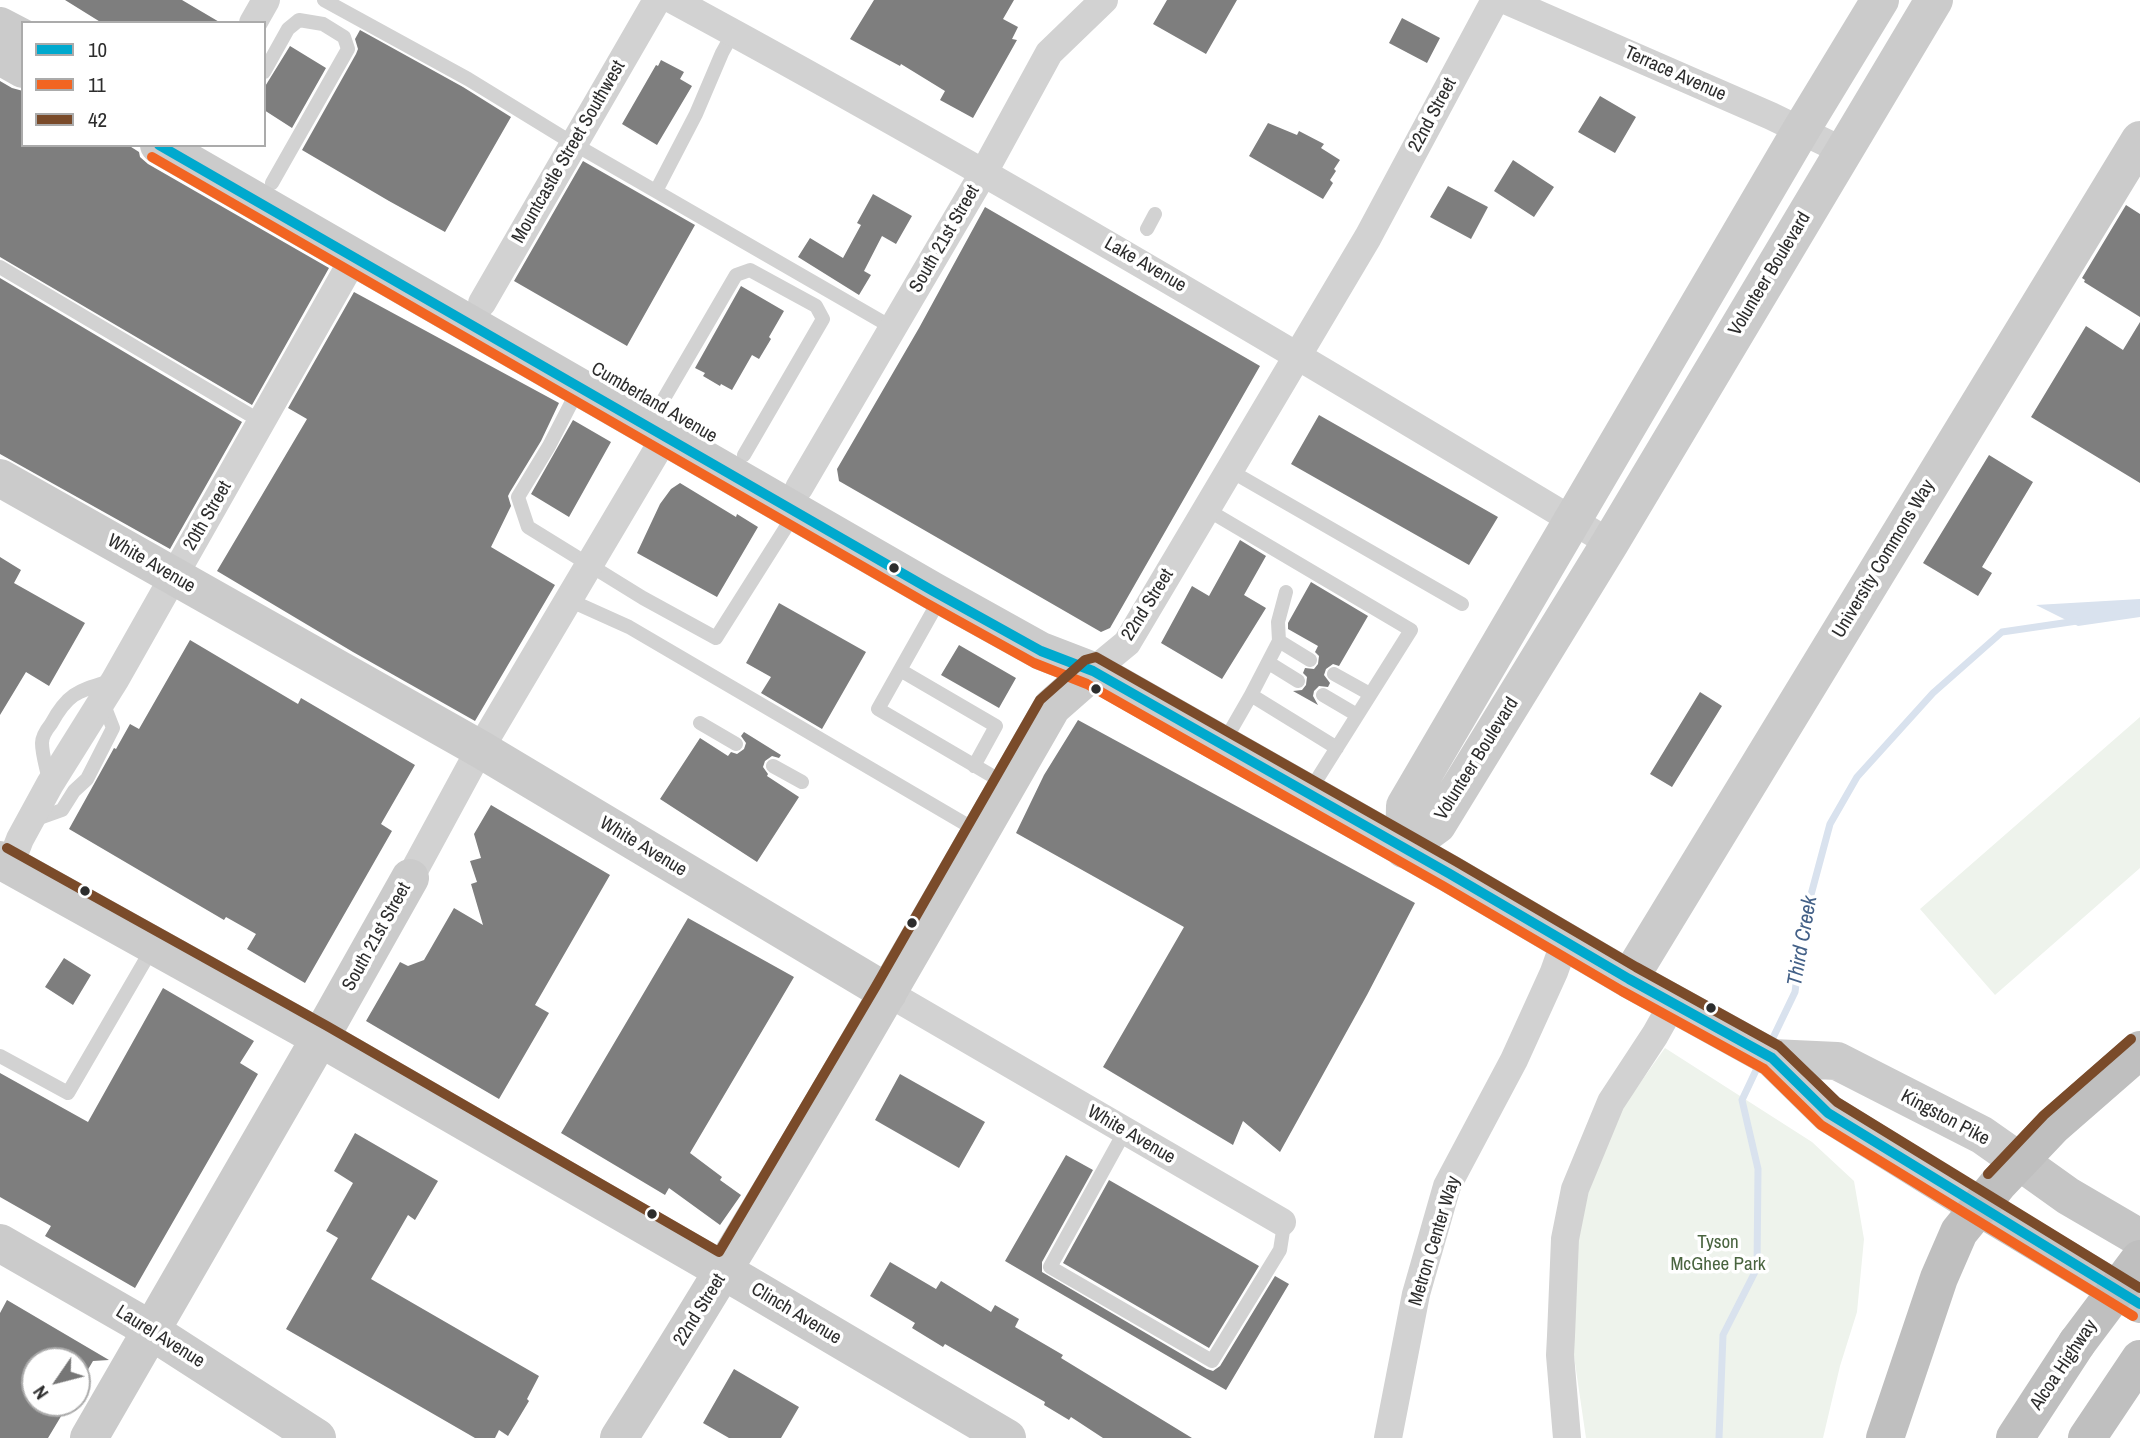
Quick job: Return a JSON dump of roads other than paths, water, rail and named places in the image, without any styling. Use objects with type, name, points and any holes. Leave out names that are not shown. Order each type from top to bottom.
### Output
[{"type":"highway","points":[[1885,1438],[1939,1278],[1959,1232],[2019,1161],[2053,1126],[2140,1050]]},
{"type":"highway","name":"Alcoa Highway","points":[[2015,1438],[2077,1343],[2140,1259]]},
{"type":"highway","points":[[2087,1438],[2134,1367]]},
{"type":"main road","name":"Kingston Pike","points":[[2019,1161],[2068,1196],[2140,1238]]},
{"type":"main road","name":"Kingston Pike","points":[[1979,1207],[2140,1304]]},
{"type":"street","points":[[254,21],[266,0]]},
{"type":"street","name":"Mountcastle Street Southwest","points":[[482,303],[657,0]]},
{"type":"street","name":"Lake Avenue","points":[[673,0],[985,172],[1297,354],[1610,543]]},
{"type":"street","name":"South 21st Street","points":[[797,500],[893,328],[985,172],[1049,53],[1104,0]]},
{"type":"street","name":"22nd Street","points":[[619,1438],[724,1271],[1052,707],[1127,643],[1367,237],[1495,0]]},
{"type":"street","name":"Terrace Avenue","points":[[1505,0],[1843,151]]},
{"type":"street","name":"Volunteer Boulevard","points":[[1404,849],[1405,806],[1880,0]]},
{"type":"street","name":"Volunteer Boulevard","points":[[1404,849],[1437,825],[1610,543],[1934,0]]},
{"type":"street","points":[[0,26],[21,37]]},
{"type":"street","points":[[0,56],[21,68]]},
{"type":"street","name":"University Commons Way","points":[[1629,979],[2140,140]]},
{"type":"street","name":"Cumberland Avenue","points":[[181,148],[272,183],[361,248],[482,303],[797,500],[942,596],[1041,651],[1093,671],[1450,874]]},
{"type":"street","name":"Cumberland Avenue","points":[[181,148],[361,248],[579,387],[667,420],[744,455],[797,500],[1052,632],[1093,671]]},
{"type":"street","name":"20th Street","points":[[3,869],[50,784],[109,690],[361,248]]},
{"type":"street","name":"South 21st Street","points":[[89,1438],[320,1038],[480,750],[590,565],[667,420]]},
{"type":"street","name":"White Avenue","points":[[0,478],[480,750],[888,993],[1282,1222]]},
{"type":"street","name":"Clinch Avenue","points":[[3,869],[154,946],[320,1038],[1007,1438]]},
{"type":"street","name":"Kingston Pike","points":[[1450,874],[1629,979],[1772,1058],[1828,1113],[1979,1207]]},
{"type":"street","name":"Metron Center Way","points":[[1388,1438],[1416,1294],[1447,1186],[1514,1060],[1554,972],[1564,941]]},
{"type":"street","points":[[1567,1438],[1560,1346],[1566,1239],[1575,1189],[1611,1102],[1673,1003]]},
{"type":"street","name":"Kingston Pike","points":[[1772,1058],[1837,1061],[1982,1135],[2019,1161]]},
{"type":"street","name":"Laurel Avenue","points":[[0,1243],[151,1331],[317,1438]]},
{"type":"lane","points":[[324,0],[468,79],[574,144],[893,328]]},
{"type":"lane","points":[[266,68],[288,29],[299,20],[323,24],[344,37],[348,49],[272,183]]},
{"type":"lane","points":[[656,191],[696,114],[733,33]]},
{"type":"lane","points":[[1147,229],[1155,214]]},
{"type":"lane","points":[[0,267],[262,422]]},
{"type":"lane","points":[[667,420],[736,275],[750,270],[816,306],[823,319],[744,455]]},
{"type":"lane","points":[[579,387],[549,446],[518,497],[528,527],[716,638],[797,500]]},
{"type":"lane","points":[[1229,470],[1462,604]]},
{"type":"lane","points":[[1206,509],[1411,630],[1308,794]]},
{"type":"lane","points":[[1222,745],[1279,641],[1278,622],[1286,592]]},
{"type":"lane","points":[[942,596],[878,709],[1007,785]]},
{"type":"lane","points":[[569,600],[629,626],[980,833]]},
{"type":"lane","points":[[1279,641],[1310,660]]},
{"type":"lane","points":[[1269,663],[1298,681]]},
{"type":"lane","points":[[900,670],[996,726],[974,766]]},
{"type":"lane","points":[[1335,674],[1370,694]]},
{"type":"lane","points":[[29,821],[62,810],[74,791],[88,779],[114,728],[109,690]]},
{"type":"lane","points":[[1251,695],[1337,748]]},
{"type":"lane","points":[[1323,695],[1357,715]]},
{"type":"lane","points":[[700,723],[736,744]]},
{"type":"lane","points":[[773,766],[802,782]]},
{"type":"lane","points":[[0,1056],[68,1093],[154,946]]},
{"type":"lane","points":[[1125,1131],[1050,1267],[1212,1362],[1280,1250],[1282,1222]]},
{"type":"waterway","name":"Third Creek","points":[[1770,1044],[1795,992],[1805,917],[1830,824],[1857,777],[1933,693],[2002,632],[2077,621]]},
{"type":"waterway","name":"Third Creek","points":[[1719,1438],[1723,1335],[1757,1268],[1758,1169],[1742,1100],[1759,1064]]},
{"type":"park label","name":"Tyson McGhee Park","points":[[1718,1254]]}]
